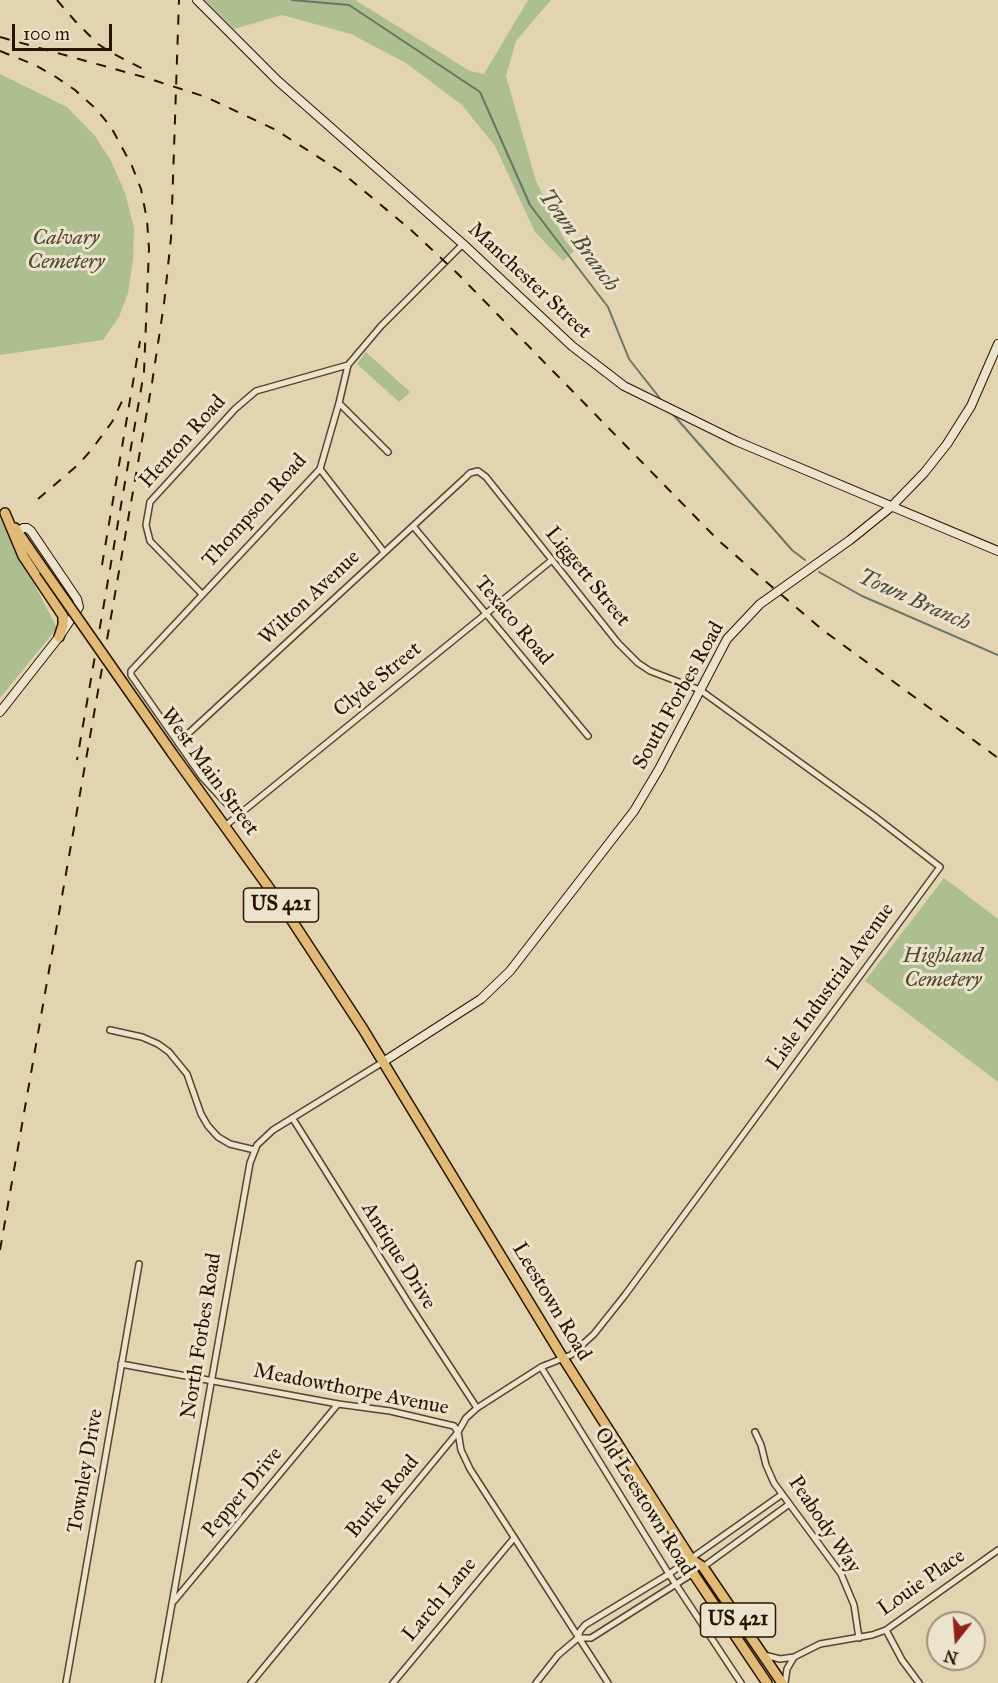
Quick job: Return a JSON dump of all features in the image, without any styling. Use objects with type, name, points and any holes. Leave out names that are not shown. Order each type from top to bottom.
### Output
[{"type":"main road","name":"Manchester Street","points":[[197,0],[278,81],[463,244],[572,346],[608,374],[639,394],[690,419],[998,551]]},
{"type":"main road","name":"South Forbes Road","points":[[383,1062],[481,999],[510,971],[634,811],[654,778],[727,639],[747,615],[776,591],[850,540],[891,507],[936,458],[957,429],[975,398],[998,344]]},
{"type":"main road","name":"West Main Street","points":[[2,509],[289,916],[383,1062]]},
{"type":"main road","points":[[2,509],[23,556],[63,616],[59,637]]},
{"type":"main road","points":[[0,712],[59,637],[79,607],[77,599],[31,531],[23,528],[18,532]]},
{"type":"main road","name":"Leestown Road","points":[[383,1062],[563,1358],[691,1559],[703,1567],[760,1653],[784,1683]]},
{"type":"main road","name":"Leestown Road","points":[[691,1559],[693,1573],[767,1683]]},
{"type":"street","name":"Thompson Road","points":[[178,743],[131,675],[133,668],[320,469],[348,365],[381,326],[463,244]]},
{"type":"street","name":"Henton Road","points":[[202,594],[150,541],[146,525],[150,502],[235,409],[256,391],[348,365]]},
{"type":"street","points":[[339,403],[388,452]]},
{"type":"street","points":[[320,469],[384,552]]},
{"type":"street","name":"Liggett Street","points":[[465,478],[474,471],[486,477],[634,659],[650,671],[700,690]]},
{"type":"street","name":"Wilton Avenue","points":[[178,743],[465,478]]},
{"type":"street","name":"Texaco Road","points":[[413,526],[588,736]]},
{"type":"street","name":"Clyde Street","points":[[225,826],[552,560]]},
{"type":"street","name":"Lisle Industrial Avenue","points":[[563,1358],[581,1348],[624,1298],[940,867],[855,802],[700,690]]},
{"type":"street","points":[[178,743],[202,777],[238,816]]},
{"type":"street","points":[[110,1030],[142,1037],[169,1052],[187,1074],[201,1114],[208,1126],[218,1137],[230,1144],[255,1150]]},
{"type":"street","name":"North Forbes Road","points":[[158,1683],[250,1163],[264,1137],[383,1062]]},
{"type":"street","name":"Antique Drive","points":[[293,1119],[477,1408]]},
{"type":"street","name":"Townley Drive","points":[[66,1683],[139,1264]]},
{"type":"street","name":"Burke Road","points":[[251,1683],[458,1432],[465,1418],[541,1367],[563,1358]]},
{"type":"street","name":"Meadowthorpe Avenue","points":[[121,1364],[338,1404],[390,1411],[445,1422],[454,1426],[458,1432],[464,1458],[608,1683]]},
{"type":"street","name":"Old Leestown Road","points":[[541,1367],[669,1574],[741,1683]]},
{"type":"street","name":"Pepper Drive","points":[[173,1603],[338,1404]]},
{"type":"street","name":"Peabody Way","points":[[755,1432],[766,1465],[781,1495],[841,1574],[854,1605],[859,1638]]},
{"type":"street","points":[[536,1683],[558,1655],[578,1638],[580,1630],[585,1625],[669,1574],[781,1495]]},
{"type":"street","points":[[578,1638],[591,1638],[676,1585],[788,1505]]},
{"type":"street","name":"Larch Lane","points":[[393,1683],[514,1538]]},
{"type":"street","name":"Louie Place","points":[[760,1653],[769,1658],[794,1657],[820,1644],[859,1638],[886,1630],[998,1550]]},
{"type":"street","points":[[886,1630],[902,1660],[919,1683]]},
{"type":"street","points":[[784,1683],[794,1657]]},
{"type":"green space","points":[[205,0],[355,0],[470,71],[484,74],[528,0],[551,0],[516,41],[506,76],[536,181],[564,239],[574,251],[563,261],[535,232],[495,146],[462,105],[406,63],[351,34],[282,15],[234,29]]},
{"type":"green space","name":"Calvary Cemetery","points":[[0,74],[67,107],[95,136],[111,161],[125,193],[134,228],[133,259],[128,293],[119,317],[103,340],[0,355]]},
{"type":"green space","points":[[366,352],[410,392],[399,402],[357,364]]},
{"type":"green space","points":[[0,518],[57,628],[0,698]]},
{"type":"green space","name":"Highland Cemetery","points":[[944,878],[998,919],[998,1082],[865,981]]},
{"type":"waterway","name":"Town Branch","points":[[292,0],[349,5],[480,92],[530,205],[608,307],[629,359],[662,401]]},
{"type":"waterway","name":"Town Branch","points":[[671,412],[792,550],[805,560]]},
{"type":"waterway","name":"Town Branch","points":[[819,572],[862,596],[998,655]]},
{"type":"railway","points":[[57,0],[98,44],[145,70]]},
{"type":"railway","points":[[0,1250],[164,304],[171,238],[179,0]]},
{"type":"railway","points":[[0,37],[206,97],[276,130],[340,171],[411,230],[458,274],[718,540],[824,631],[998,758]]},
{"type":"railway","points":[[0,51],[35,65],[56,77],[96,109],[111,127],[132,166],[141,189],[147,220],[149,249],[144,372],[77,760]]},
{"type":"railway","points":[[102,565],[140,341]]},
{"type":"railway","points":[[38,499],[79,464],[92,449],[112,422],[126,393]]}]
